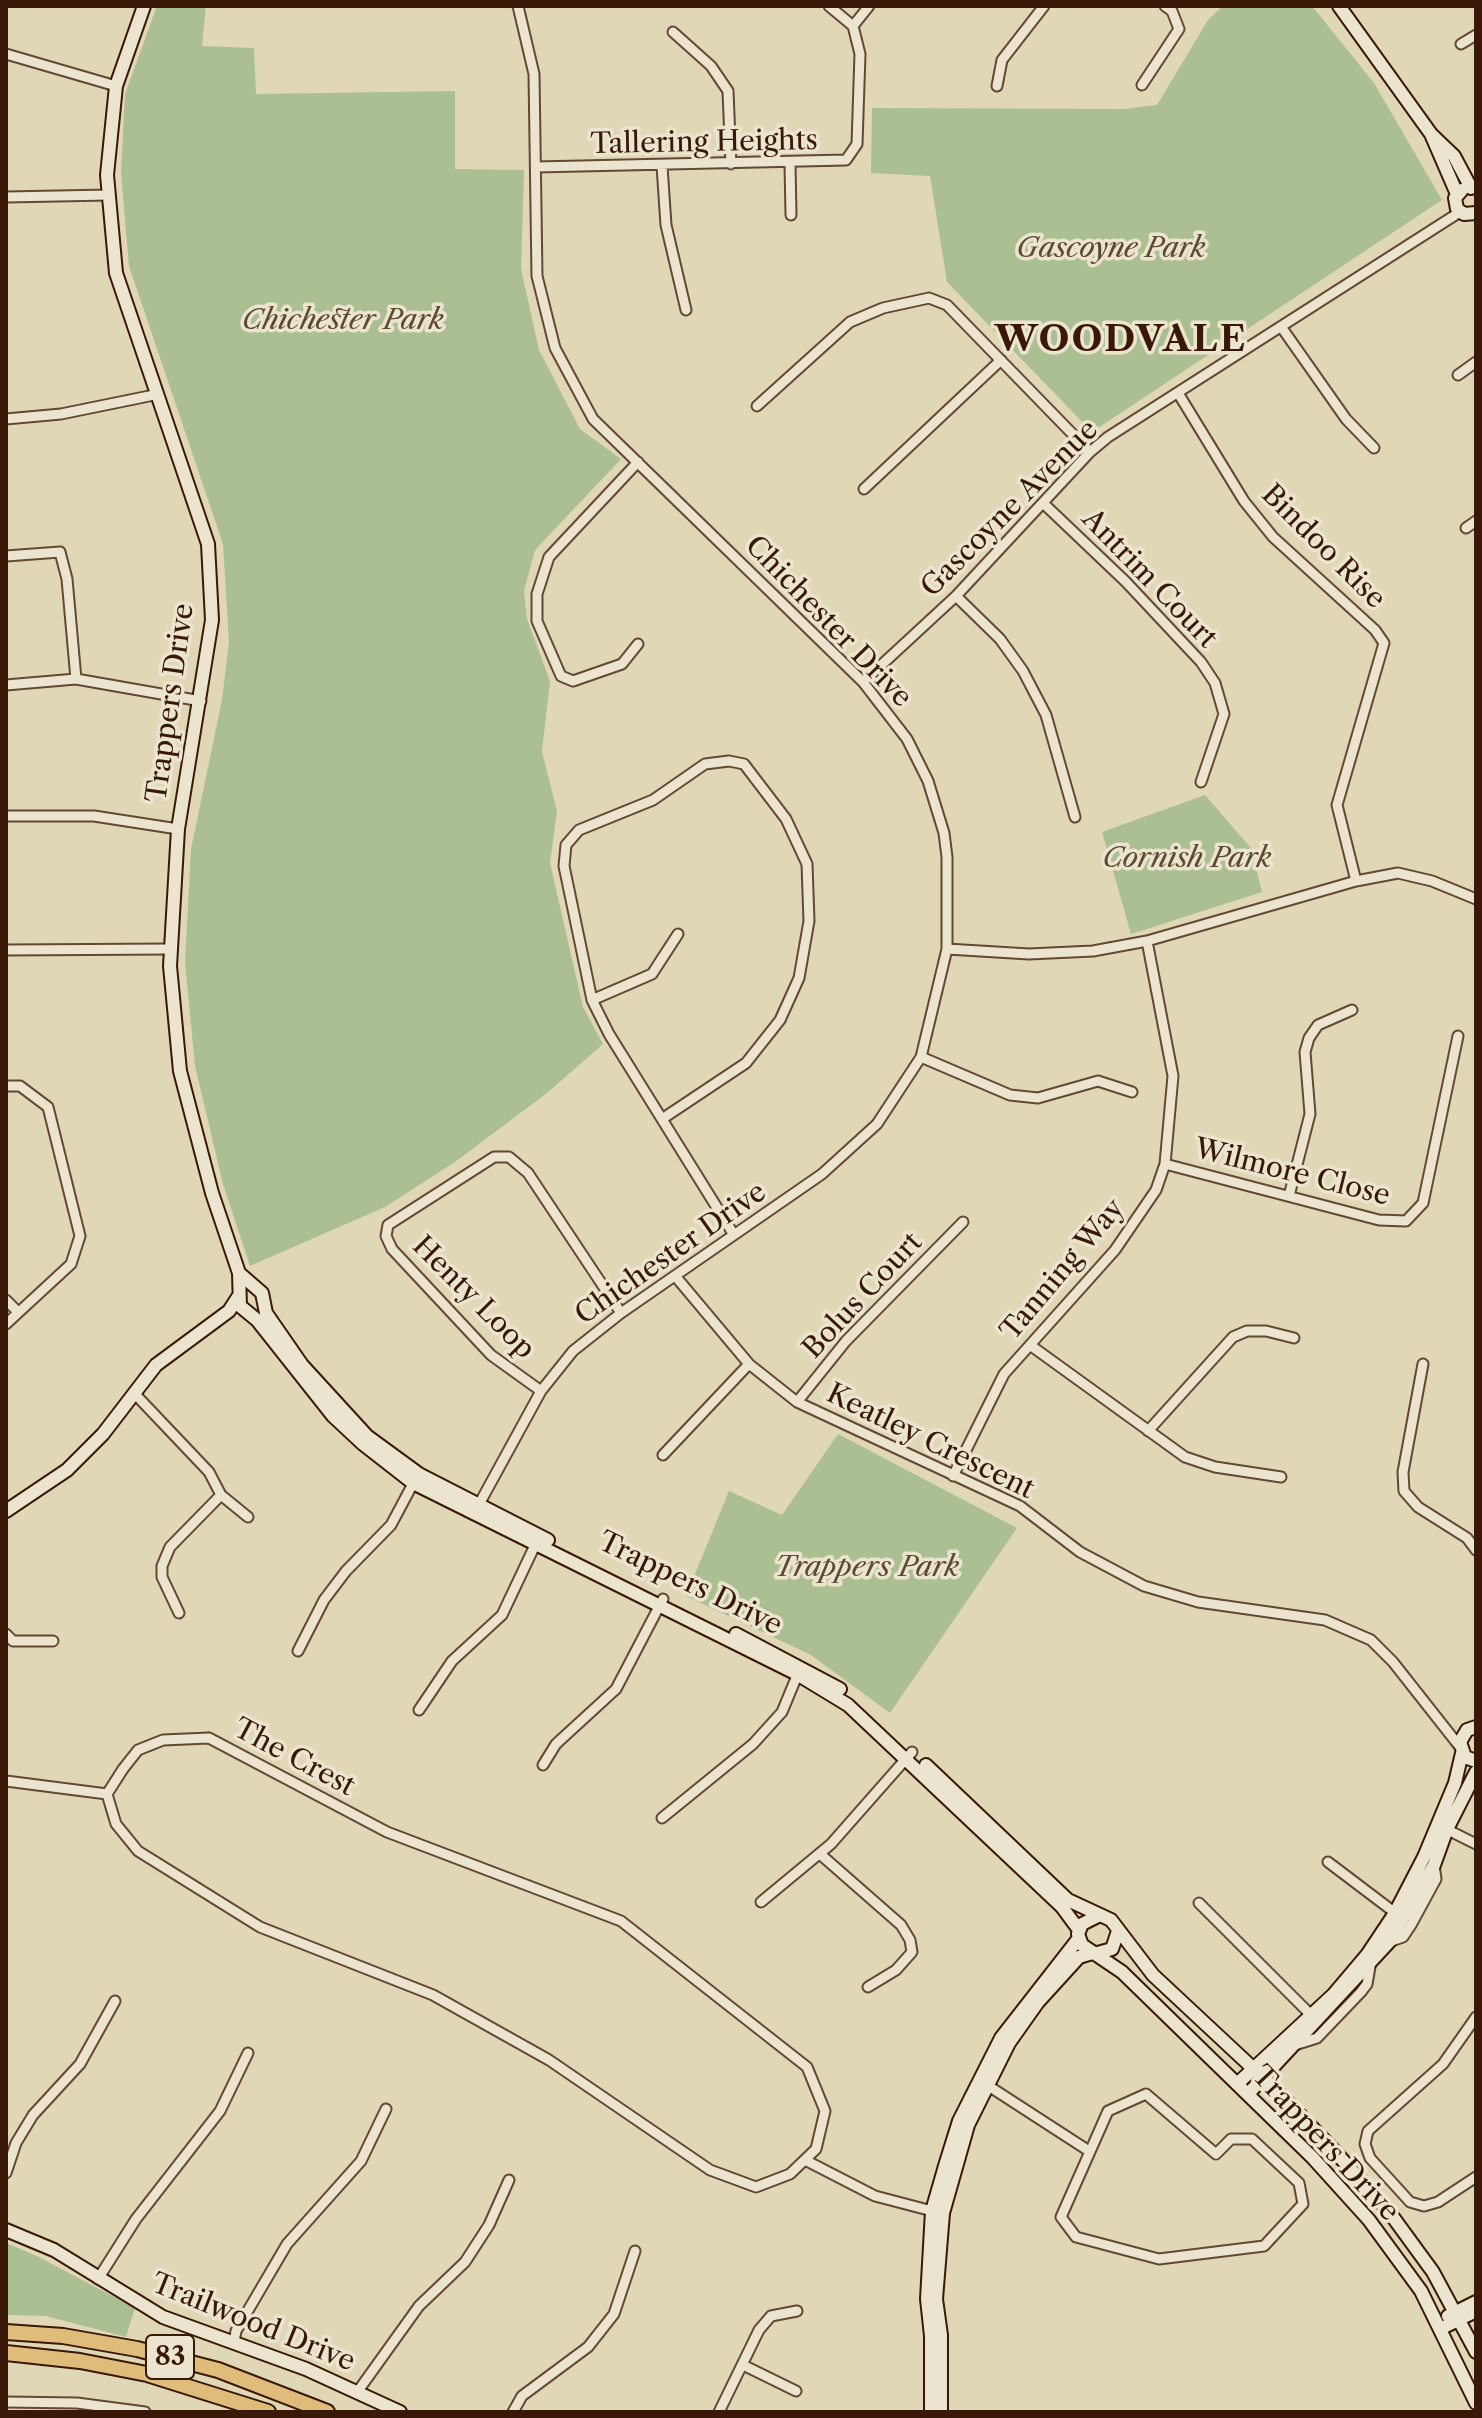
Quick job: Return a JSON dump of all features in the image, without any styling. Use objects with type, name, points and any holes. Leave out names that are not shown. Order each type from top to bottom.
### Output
[{"type":"main road","name":"Trappers Drive","points":[[144,6],[116,86],[107,175],[116,273],[154,395],[208,544],[212,620],[178,829],[171,949],[180,1071],[212,1193],[239,1273],[243,1302],[333,1416],[363,1444],[416,1478],[852,1697],[1062,1907],[1079,1934]]},
{"type":"main road","points":[[1339,6],[1431,134],[1454,156],[1473,189],[1456,196]]},
{"type":"main road","points":[[1431,134],[1456,196],[1471,214]]},
{"type":"main road","points":[[6,1511],[67,1470],[103,1434],[156,1365],[243,1302],[256,1287],[239,1273]]},
{"type":"main road","name":"Trappers Drive","points":[[256,1287],[302,1365],[340,1410],[416,1478]]},
{"type":"main road","points":[[243,1302],[263,1303]]},
{"type":"main road","points":[[1248,2094],[1296,2046],[1314,2019],[1400,1916],[1434,1865],[1461,1766],[1461,1750],[1473,1727]]},
{"type":"main road","points":[[1461,1750],[1476,1761]]},
{"type":"main road","name":"Trappers Drive","points":[[909,1755],[1068,1900],[1100,1915]]},
{"type":"main road","points":[[1237,2084],[1370,1967],[1389,1942],[1442,1827],[1476,1772]]},
{"type":"main road","points":[[931,2412],[931,2336],[927,2299],[938,2212],[959,2121],[982,2082],[1038,2002],[1079,1957],[1112,1949],[1118,1931],[1111,1920],[1100,1915],[1086,1919],[1079,1934],[1008,2028],[982,2082]]},
{"type":"main road","name":"Trappers Drive","points":[[1118,1931],[1153,1975],[1254,2070],[1387,2209],[1458,2316],[1476,2352]]},
{"type":"main road","points":[[1079,1934],[1084,1949],[1093,1953]]},
{"type":"main road","name":"Trappers Drive","points":[[1093,1953],[1122,1972],[1248,2094],[1369,2220],[1440,2325],[1476,2403]]},
{"type":"main road","points":[[938,2212],[936,2299],[941,2335],[941,2412]]},
{"type":"main road","name":"Trailwood Drive","points":[[6,2230],[54,2250],[155,2313],[358,2391],[400,2412]]},
{"type":"main road","points":[[1458,2316],[1476,2302]]},
{"type":"main road","points":[[1440,2325],[1476,2311]]},
{"type":"main road","name":"83","points":[[6,2332],[63,2336],[137,2349],[218,2370],[327,2412]]},
{"type":"main road","name":"83","points":[[6,2353],[80,2361],[147,2374],[268,2412]]},
{"type":"street","name":"Chichester Drive","points":[[476,1509],[541,1391],[573,1351],[621,1313],[822,1174],[877,1124],[921,1057],[947,949],[947,857],[938,811],[907,739],[863,682],[593,419],[555,348],[537,276],[534,74],[518,6]]},
{"type":"street","points":[[829,6],[853,26],[869,6]]},
{"type":"street","points":[[997,86],[1002,60],[1044,6]]},
{"type":"street","points":[[1142,85],[1179,29],[1172,11],[1165,6]]},
{"type":"street","name":"Tallering Heights","points":[[536,167],[840,162],[855,150],[860,54],[853,26]]},
{"type":"street","points":[[673,32],[711,66],[728,91],[731,164]]},
{"type":"street","points":[[1461,44],[1476,35]]},
{"type":"street","points":[[6,54],[116,86]]},
{"type":"street","points":[[790,164],[791,215]]},
{"type":"street","points":[[662,166],[666,225],[686,310]]},
{"type":"street","points":[[6,197],[109,195]]},
{"type":"street","name":"Gascoyne Avenue","points":[[1440,223],[1456,196]]},
{"type":"street","name":"Gascoyne Avenue","points":[[863,682],[956,596],[1090,452],[1440,223],[1471,214]]},
{"type":"street","points":[[757,406],[850,322],[921,298],[947,305],[1090,452]]},
{"type":"street","points":[[1282,328],[1346,419],[1374,448]]},
{"type":"street","points":[[864,489],[1001,360]]},
{"type":"street","points":[[1458,375],[1476,362]]},
{"type":"street","name":"Bindoo Rise","points":[[1178,393],[1244,501],[1264,525],[1375,630],[1384,643],[1337,805],[1356,881]]},
{"type":"street","points":[[6,419],[61,414],[154,395]]},
{"type":"street","points":[[638,462],[549,557],[537,594],[537,621],[561,676],[573,681],[622,664],[638,644]]},
{"type":"street","name":"Antrim Court","points":[[1043,503],[1126,582],[1201,662],[1215,683],[1224,714],[1201,782]]},
{"type":"street","points":[[1466,528],[1476,521]]},
{"type":"street","points":[[6,556],[60,552],[67,579],[76,679]]},
{"type":"street","points":[[956,596],[1000,639],[1023,671],[1046,715],[1075,817]]},
{"type":"street","points":[[6,685],[76,679],[201,701]]},
{"type":"street","points":[[662,1119],[746,1063],[780,1020],[799,978],[809,921],[807,864],[786,819],[744,764],[729,761],[705,764],[653,800],[579,830],[566,845],[564,866],[592,1000],[609,1034],[734,1235]]},
{"type":"street","points":[[6,816],[94,816],[178,829]]},
{"type":"street","points":[[947,949],[1029,954],[1093,951],[1147,941],[1356,881],[1398,873],[1432,881],[1476,899]]},
{"type":"street","points":[[592,1000],[652,974],[678,934]]},
{"type":"street","name":"Tanning Way","points":[[953,1476],[1004,1374],[1115,1250],[1156,1190],[1165,1164],[1173,1076],[1147,941]]},
{"type":"street","points":[[6,950],[171,949]]},
{"type":"street","points":[[1289,1196],[1310,1114],[1305,1052],[1309,1038],[1318,1025],[1352,1010]]},
{"type":"street","name":"Wilmore Close","points":[[1165,1164],[1379,1220],[1406,1221],[1423,1203],[1458,1036]]},
{"type":"street","points":[[921,1057],[1010,1095],[1038,1098],[1098,1081],[1132,1092]]},
{"type":"street","points":[[6,1086],[20,1086],[48,1107],[80,1236],[71,1264],[6,1324]]},
{"type":"street","name":"Henty Loop","points":[[541,1391],[491,1355],[392,1249],[386,1236],[388,1225],[494,1157],[509,1157],[528,1173],[621,1313]]},
{"type":"street","name":"Bolus Court","points":[[797,1402],[846,1341],[963,1222]]},
{"type":"street","name":"Keatley Crescent","points":[[676,1277],[749,1364],[797,1402],[1020,1506],[1080,1552],[1144,1586],[1198,1602],[1325,1620],[1359,1633],[1382,1649],[1461,1750]]},
{"type":"street","points":[[6,1300],[18,1312]]},
{"type":"street","points":[[1148,1431],[1233,1337],[1247,1331],[1266,1331],[1294,1338]]},
{"type":"street","points":[[1030,1345],[1185,1457],[1215,1467],[1281,1477]]},
{"type":"street","points":[[663,1455],[749,1364]]},
{"type":"street","points":[[1423,1364],[1403,1472],[1404,1491],[1418,1507],[1467,1538],[1476,1550]]},
{"type":"street","points":[[134,1393],[209,1472],[221,1495],[248,1517]]},
{"type":"street","points":[[298,1651],[324,1600],[346,1571],[391,1525],[416,1478]]},
{"type":"street","points":[[179,1613],[162,1577],[162,1566],[170,1547],[221,1495]]},
{"type":"street","points":[[419,1710],[452,1661],[502,1615],[537,1540]]},
{"type":"street","points":[[543,1765],[556,1744],[616,1689],[662,1602]]},
{"type":"street","points":[[6,1634],[13,1641],[53,1641]]},
{"type":"street","points":[[662,1818],[753,1744],[782,1712],[799,1670]]},
{"type":"street","points":[[1439,1722],[1473,1727]]},
{"type":"street","name":"The Crest","points":[[107,1794],[138,1750],[163,1740],[209,1738],[387,1832],[621,1921],[807,2067],[825,2111],[816,2149],[805,2160]]},
{"type":"street","points":[[761,1902],[820,1854],[909,1755]]},
{"type":"street","points":[[6,1781],[107,1794],[116,1824],[138,1851],[260,1927],[433,1995],[549,2060],[710,2170],[756,2187],[790,2174],[805,2160],[875,2196],[938,2212]]},
{"type":"street","points":[[1442,1827],[1476,1844]]},
{"type":"street","points":[[820,1854],[901,1925],[910,1940],[912,1952],[896,1970],[868,1987]]},
{"type":"street","points":[[1328,1862],[1400,1916]]},
{"type":"street","points":[[1389,1942],[1403,1937],[1411,1925],[1436,1879],[1434,1865]]},
{"type":"street","points":[[1199,1903],[1314,2019]]},
{"type":"street","points":[[1296,2046],[1317,2038],[1336,2018],[1367,1984],[1370,1967]]},
{"type":"street","points":[[6,2173],[16,2143],[33,2115],[80,2064],[115,2001]]},
{"type":"street","points":[[1476,2017],[1443,2064],[1368,2131],[1365,2144],[1370,2158],[1410,2202],[1424,2206],[1438,2202],[1476,2177]]},
{"type":"street","points":[[98,2279],[136,2219],[220,2111],[248,2053]]},
{"type":"street","points":[[982,2082],[1089,2151]]},
{"type":"street","points":[[1146,2094],[1216,2154],[1231,2139],[1252,2139],[1299,2183],[1303,2204],[1264,2246],[1159,2259],[1076,2237],[1061,2217],[1089,2151],[1108,2111],[1146,2094]]},
{"type":"street","points":[[234,2342],[236,2331],[287,2244],[361,2161],[386,2109]]},
{"type":"street","points":[[358,2391],[419,2306],[465,2262],[489,2225],[509,2180]]},
{"type":"street","points":[[513,2412],[522,2396],[588,2347],[614,2314],[635,2251]]},
{"type":"street","points":[[719,2412],[759,2330],[771,2316],[797,2311]]},
{"type":"street","points":[[743,2365],[796,2391]]},
{"type":"street","points":[[6,2402],[145,2412]]},
{"type":"street","points":[[96,2412],[115,2408]]},
{"type":"green space","name":"Chichester Park","points":[[157,6],[206,6],[202,46],[254,48],[256,94],[455,91],[455,169],[524,170],[521,269],[539,350],[580,429],[621,459],[535,550],[524,591],[527,619],[550,681],[542,752],[557,811],[550,863],[583,1007],[603,1044],[547,1093],[455,1162],[385,1207],[250,1266],[223,1184],[195,1066],[185,962],[191,849],[222,700],[229,642],[223,544],[129,266],[121,173],[125,94]]},
{"type":"green space","name":"Gascoyne Park","points":[[1223,6],[1312,6],[1374,83],[1442,200],[1092,432],[947,282],[930,176],[871,173],[872,108],[1124,109],[1157,105],[1208,20]]},
{"type":"green space","name":"Cornish Park","points":[[1205,795],[1251,848],[1262,892],[1131,934],[1102,832]]},
{"type":"green space","name":"Trappers Park","points":[[838,1434],[1017,1528],[890,1713],[811,1655],[686,1596],[729,1491],[782,1515]]},
{"type":"green space","points":[[6,2243],[135,2308],[126,2337],[46,2316],[6,2315]]},
{"type":"district","name":"WOODVALE","points":[[1121,341]]}]
